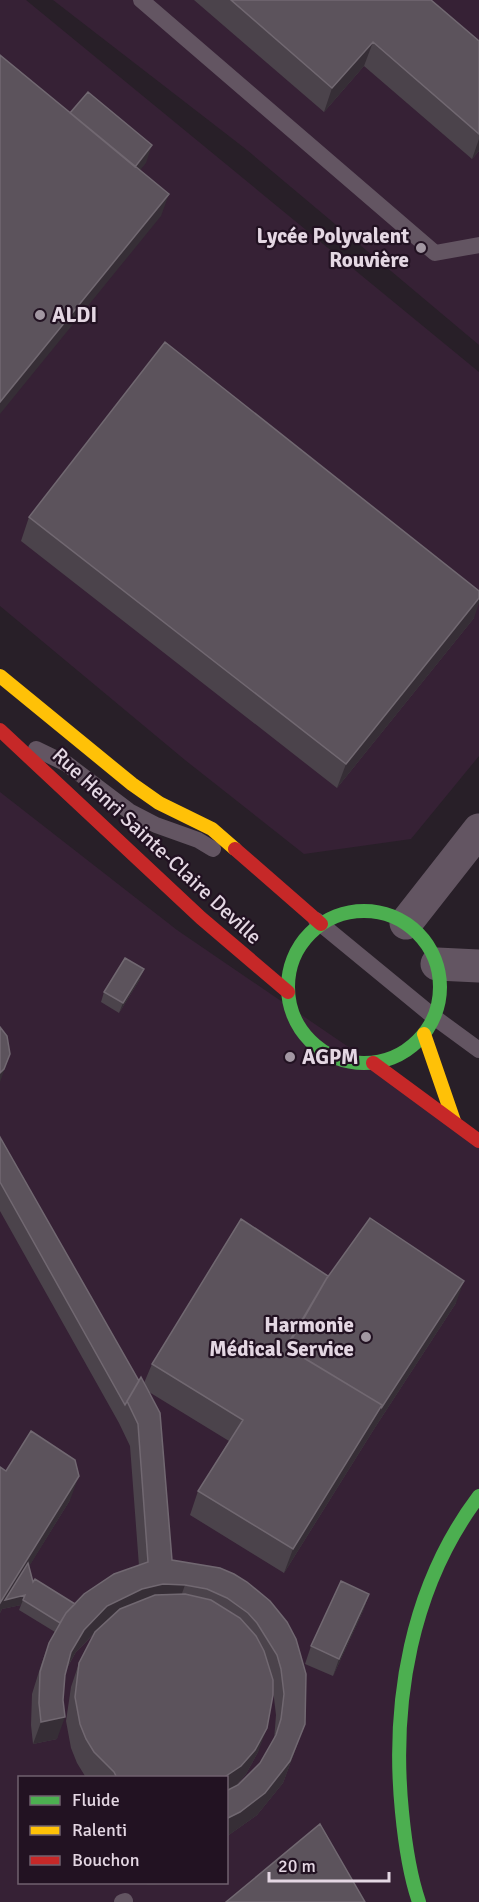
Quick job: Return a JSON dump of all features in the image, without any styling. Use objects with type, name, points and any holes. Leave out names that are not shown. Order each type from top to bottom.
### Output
[{"type":"main road","name":"Rue Henri Sainte-Claire Deville","points":[[0,676],[132,784],[159,803],[212,829],[321,924]]},
{"type":"main road","name":"Rue Henri Sainte-Claire Deville","points":[[1,731],[201,918],[288,992]]},
{"type":"main road","points":[[364,911],[390,915],[406,923],[425,941],[437,964],[440,982],[439,1000],[434,1017],[424,1034],[410,1048],[392,1058],[373,1063],[348,1061],[326,1053],[307,1037],[294,1016],[288,992],[291,966],[303,942],[321,924],[337,916],[364,911]]},
{"type":"main road","points":[[424,1034],[454,1121]]},
{"type":"main road","points":[[373,1063],[479,1141]]},
{"type":"main road","points":[[419,1902],[405,1837],[398,1782],[398,1724],[406,1658],[424,1599],[454,1532],[479,1496]]},
{"type":"street","points":[[406,923],[479,830]]},
{"type":"street","points":[[437,964],[479,966]]},
{"type":"lane","points":[[141,0],[435,253],[479,245]]},
{"type":"lane","points":[[1,731],[67,764],[129,811],[156,825],[198,840],[221,854],[321,924],[434,1017],[479,1050]]},
{"type":"shaded area","points":[[0,0],[26,0],[479,372],[479,756],[411,839],[304,854],[185,760],[0,606]]},
{"type":"shaded area","name":"Lycée Polyvalent Rouvière","points":[[53,0],[479,0],[479,345],[247,150]]},
{"type":"shaded area","points":[[0,792],[177,930],[479,1136],[479,1902],[0,1902]]},
{"type":"building","points":[[231,0],[431,0],[479,41],[479,134],[373,42],[332,88]]},
{"type":"building","name":"ALDI","points":[[0,55],[169,194],[0,402]]},
{"type":"building","points":[[88,92],[152,145],[135,167],[70,113]]},
{"type":"building","points":[[165,342],[479,591],[479,598],[346,764],[29,517]]},
{"type":"building","points":[[125,958],[144,969],[123,1003],[104,992]]},
{"type":"building","points":[[0,1027],[7,1036],[10,1054],[0,1073]]},
{"type":"building","points":[[0,1137],[139,1381],[125,1405],[0,1182]]},
{"type":"building","name":"Harmonie Médical Service","points":[[370,1218],[464,1281],[382,1407],[287,1348],[327,1278]]},
{"type":"building","points":[[241,1219],[328,1276],[286,1347],[382,1405],[293,1549],[198,1491],[243,1420],[152,1364]]},
{"type":"building","points":[[141,1377],[160,1413],[172,1560],[220,1568],[247,1582],[270,1601],[287,1622],[296,1639],[306,1674],[305,1724],[290,1761],[265,1793],[228,1818],[228,1790],[238,1785],[260,1763],[276,1735],[281,1719],[284,1694],[277,1655],[257,1623],[248,1613],[227,1598],[207,1589],[163,1584],[142,1589],[107,1606],[84,1630],[71,1652],[65,1675],[63,1700],[65,1717],[41,1722],[40,1672],[49,1643],[66,1613],[84,1594],[114,1574],[148,1562],[138,1424],[127,1401]]},
{"type":"building","points":[[31,1431],[75,1460],[79,1476],[0,1603],[0,1467],[6,1471]]},
{"type":"building","points":[[28,1563],[33,1582],[35,1579],[75,1604],[60,1623],[23,1600],[25,1595],[5,1600]]},
{"type":"building","points":[[341,1581],[369,1594],[339,1659],[311,1646]]},
{"type":"building","points":[[185,1594],[211,1600],[240,1618],[256,1636],[264,1651],[273,1680],[273,1695],[267,1728],[255,1750],[241,1766],[226,1776],[116,1776],[94,1752],[80,1724],[75,1697],[79,1663],[95,1632],[120,1609],[155,1595]]},
{"type":"building","points":[[320,1824],[365,1902],[226,1902]]},
{"type":"traffic: fast","points":[[364,911],[393,917],[406,924],[417,934],[427,945],[434,958],[440,987],[434,1016],[427,1029],[417,1040],[406,1050],[393,1057],[364,1063],[335,1057],[322,1050],[311,1040],[301,1029],[294,1016],[288,987],[294,958],[301,945],[311,934],[322,924],[335,917],[364,911]]},
{"type":"traffic: fast","points":[[419,1902],[408,1858],[399,1771],[404,1687],[411,1646],[422,1607],[437,1568],[456,1531],[479,1496]]},
{"type":"traffic: slow","points":[[0,676],[132,784],[159,803],[212,829],[235,849]]},
{"type":"traffic: slow","points":[[424,1034],[454,1121]]},
{"type":"traffic: jam","points":[[0,730],[201,918],[288,992]]},
{"type":"traffic: jam","points":[[235,849],[321,924]]},
{"type":"traffic: jam","points":[[373,1063],[479,1141]]},
{"type":"place","name":"Lycée Polyvalent Rouvière","points":[[421,248]]},
{"type":"place","name":"ALDI","points":[[40,315]]},
{"type":"place","name":"AGPM","points":[[290,1057]]},
{"type":"place","name":"Harmonie Médical Service","points":[[366,1337]]}]
